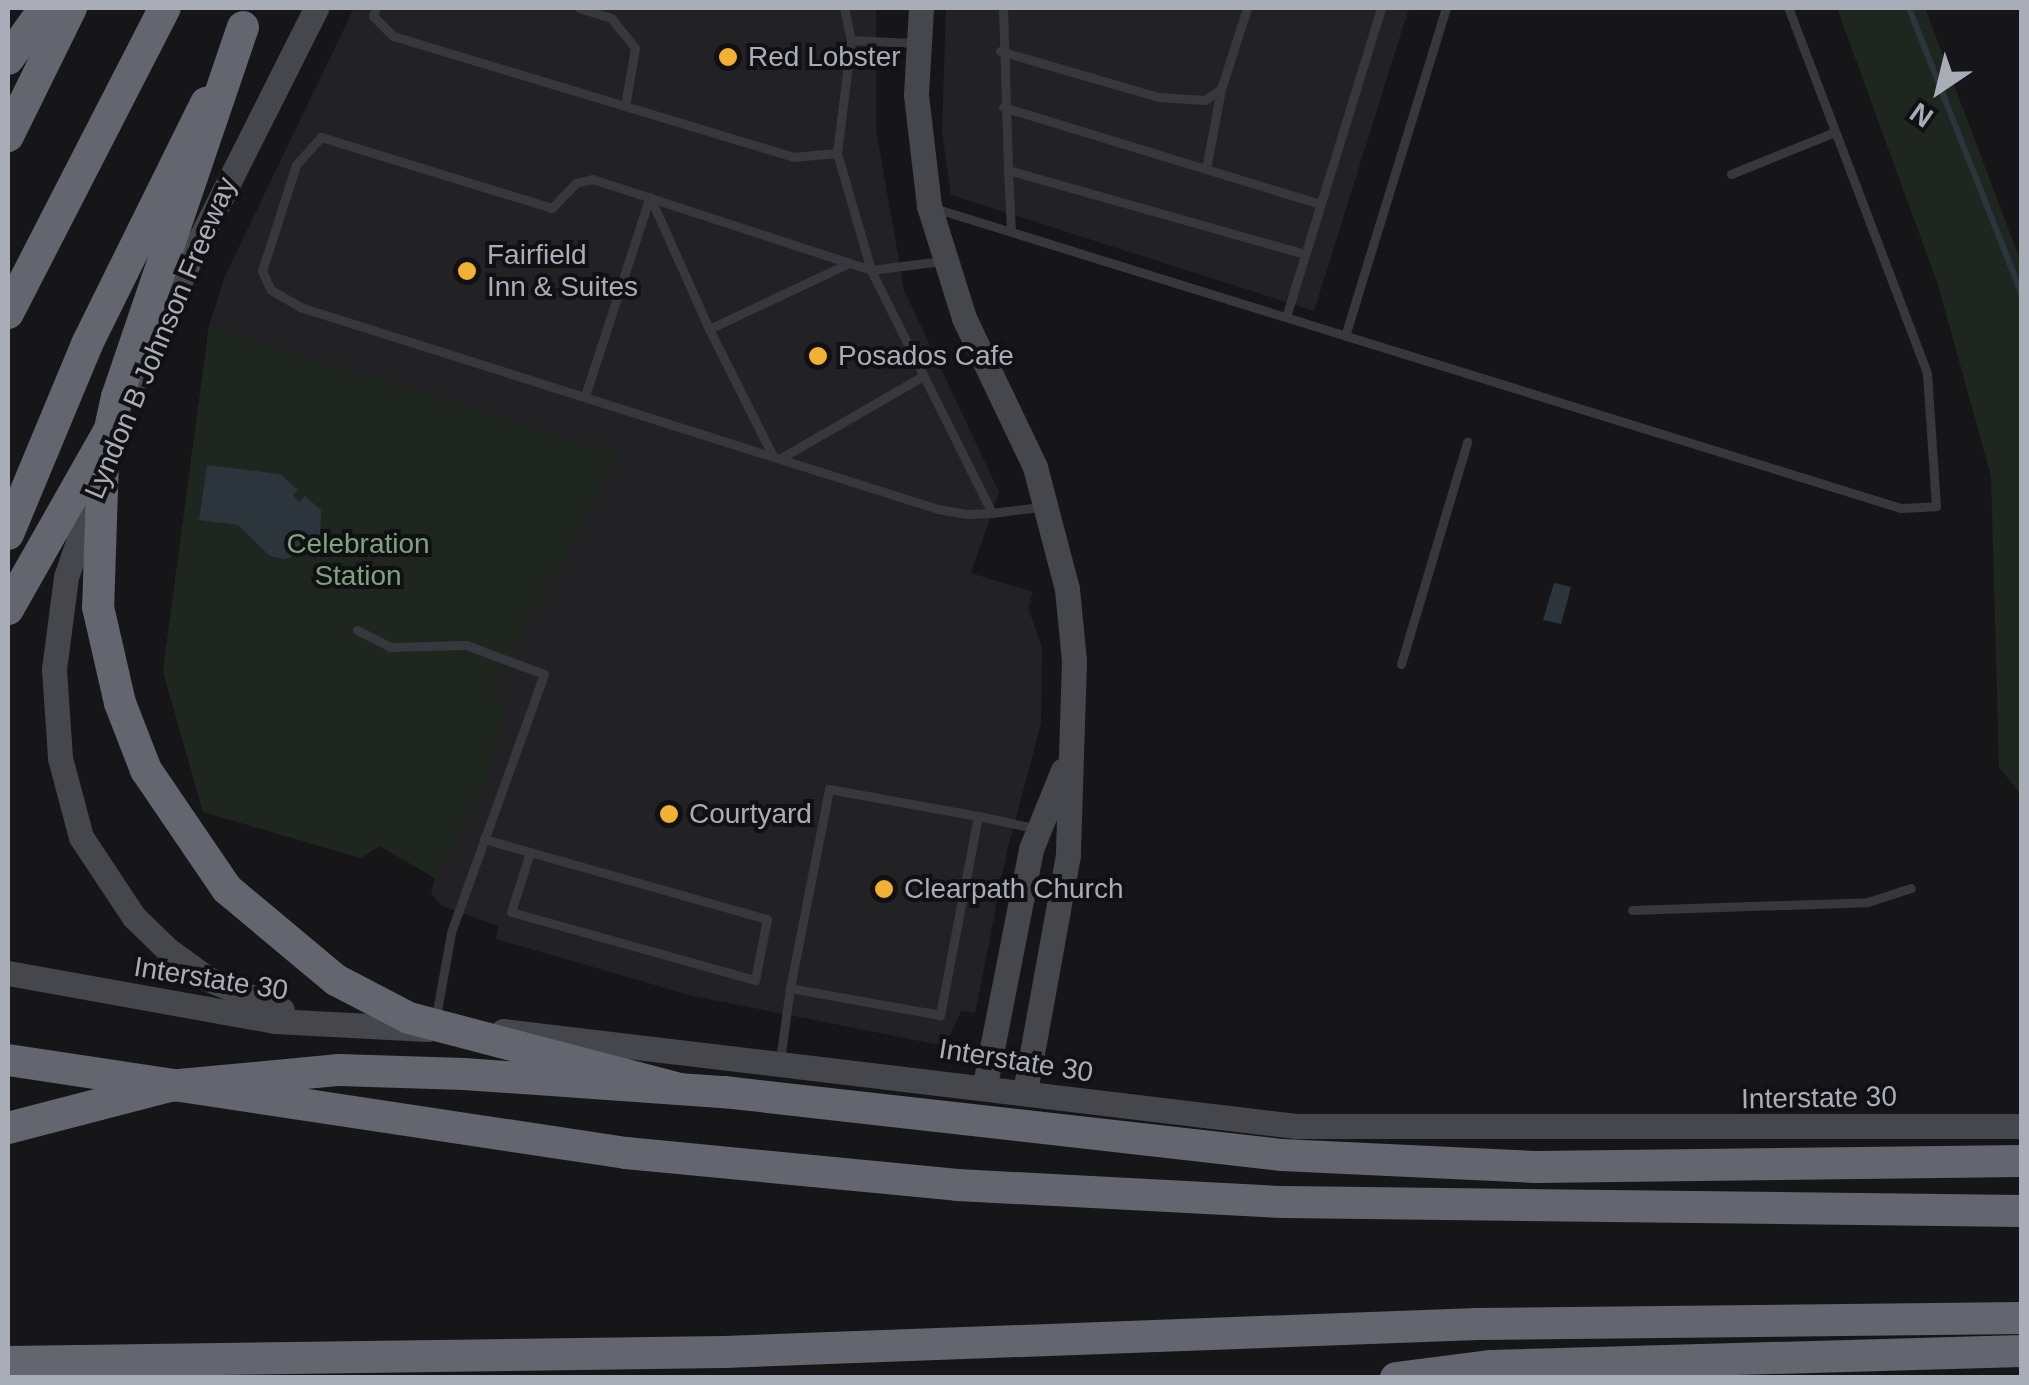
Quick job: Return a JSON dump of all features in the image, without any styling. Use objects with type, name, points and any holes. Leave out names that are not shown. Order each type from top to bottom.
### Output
[{"type":"highway","points":[[8,59],[45,8]]},
{"type":"highway","points":[[8,136],[71,8]]},
{"type":"highway","points":[[8,313],[165,8]]},
{"type":"highway","points":[[8,534],[88,344],[248,17]]},
{"type":"highway","points":[[248,17],[117,396],[102,460],[98,607],[120,703],[146,770],[227,889],[336,980],[409,1018],[680,1089]]},
{"type":"highway","points":[[8,610],[134,388]]},
{"type":"highway","points":[[8,1060],[626,1153],[957,1185],[1284,1202],[2022,1211]]},
{"type":"highway","points":[[8,1128],[170,1086],[340,1070],[680,1089],[1282,1155],[1536,1167],[2022,1161]]},
{"type":"highway","points":[[8,1364],[770,1351],[1477,1324],[2022,1318]]},
{"type":"highway","points":[[596,1378],[770,1351]]},
{"type":"highway","points":[[1396,1378],[1491,1366],[2022,1351]]},
{"type":"highway","points":[[8,1364],[23,1378]]},
{"type":"main road","name":"Lyndon B Johnson Freeway","points":[[316,8],[188,263],[134,388],[81,529],[58,623],[55,716],[69,800],[104,877],[168,950],[249,998],[330,1027]]},
{"type":"main road","points":[[920,8],[918,128],[929,206],[943,261],[1048,506],[1067,589],[1074,660],[1068,757],[1068,855],[1025,1092]]},
{"type":"main road","points":[[985,1084],[1039,829],[1068,757]]},
{"type":"main road","name":"Interstate 30","points":[[8,973],[330,1027],[434,1029],[780,1060],[1277,1124],[1407,1130],[2022,1126]]},
{"type":"lane","points":[[376,8],[372,16],[393,36],[793,157],[837,153]]},
{"type":"lane","points":[[579,8],[611,18],[634,48],[626,106]]},
{"type":"lane","points":[[844,8],[851,40],[837,153],[870,270],[992,513]]},
{"type":"lane","points":[[1002,8],[1000,51],[1011,232]]},
{"type":"lane","points":[[1206,169],[1221,90],[1246,8]]},
{"type":"lane","points":[[1286,317],[1381,8]]},
{"type":"lane","points":[[1345,336],[1446,8]]},
{"type":"lane","points":[[929,206],[1901,508],[1936,506],[1927,372],[1788,8]]},
{"type":"lane","points":[[851,40],[917,43]]},
{"type":"lane","points":[[1000,51],[1158,97],[1205,100],[1221,90]]},
{"type":"lane","points":[[1003,106],[1321,204]]},
{"type":"lane","points":[[1731,174],[1835,132]]},
{"type":"lane","points":[[943,261],[870,270],[593,180],[576,183],[552,208],[322,137],[296,165],[262,270],[272,290],[300,307],[938,509],[992,513],[1048,506]]},
{"type":"lane","points":[[1008,170],[1306,254]]},
{"type":"lane","points":[[650,198],[709,330],[777,457]]},
{"type":"lane","points":[[585,396],[650,198]]},
{"type":"lane","points":[[709,330],[849,263]]},
{"type":"lane","points":[[777,457],[923,376]]},
{"type":"lane","points":[[1400,664],[1466,442]]},
{"type":"lane","points":[[357,630],[390,647],[466,645],[544,674],[451,934],[434,1029]]},
{"type":"lane","points":[[780,1060],[829,789],[1039,829]]},
{"type":"lane","points":[[790,988],[940,1015],[978,816]]},
{"type":"lane","points":[[484,839],[530,852],[767,919],[754,980],[511,912],[530,852]]},
{"type":"lane","points":[[1632,910],[1868,902],[1911,888]]},
{"type":"shaded area","points":[[354,8],[876,8],[876,129],[904,290],[999,492],[971,573],[1033,592],[1028,608],[1042,647],[1041,724],[1007,851],[975,1013],[961,1011],[945,1046],[693,996],[496,939],[498,926],[442,906],[431,894],[435,878],[379,846],[361,858],[203,812],[163,671],[209,326],[225,276]]},
{"type":"shaded area","points":[[946,8],[1409,8],[1314,311],[951,195],[942,133]]},
{"type":"shaded area","points":[[207,465],[280,474],[298,490],[293,495],[299,502],[305,496],[321,510],[320,546],[285,559],[270,556],[238,525],[199,520]]},
{"type":"shaded area","points":[[1554,583],[1571,587],[1561,624],[1543,620]]},
{"type":"green space","points":[[1837,8],[1925,8],[2021,262],[2021,795],[1999,767],[1991,476],[1938,285]]},
{"type":"green space","name":"Celebration Station","points":[[209,326],[620,455],[494,685],[508,705],[478,804],[435,878],[379,846],[361,858],[203,812],[163,671]]},
{"type":"waterway","points":[[1909,8],[2022,295]]},
{"type":"place","name":"Red Lobster","points":[[728,57]]},
{"type":"place","name":"Fairfield Inn & Suites","points":[[467,271]]},
{"type":"place","name":"Posados Cafe","points":[[818,356]]},
{"type":"place","name":"Courtyard","points":[[669,814]]},
{"type":"place","name":"Clearpath Church","points":[[884,889]]}]
